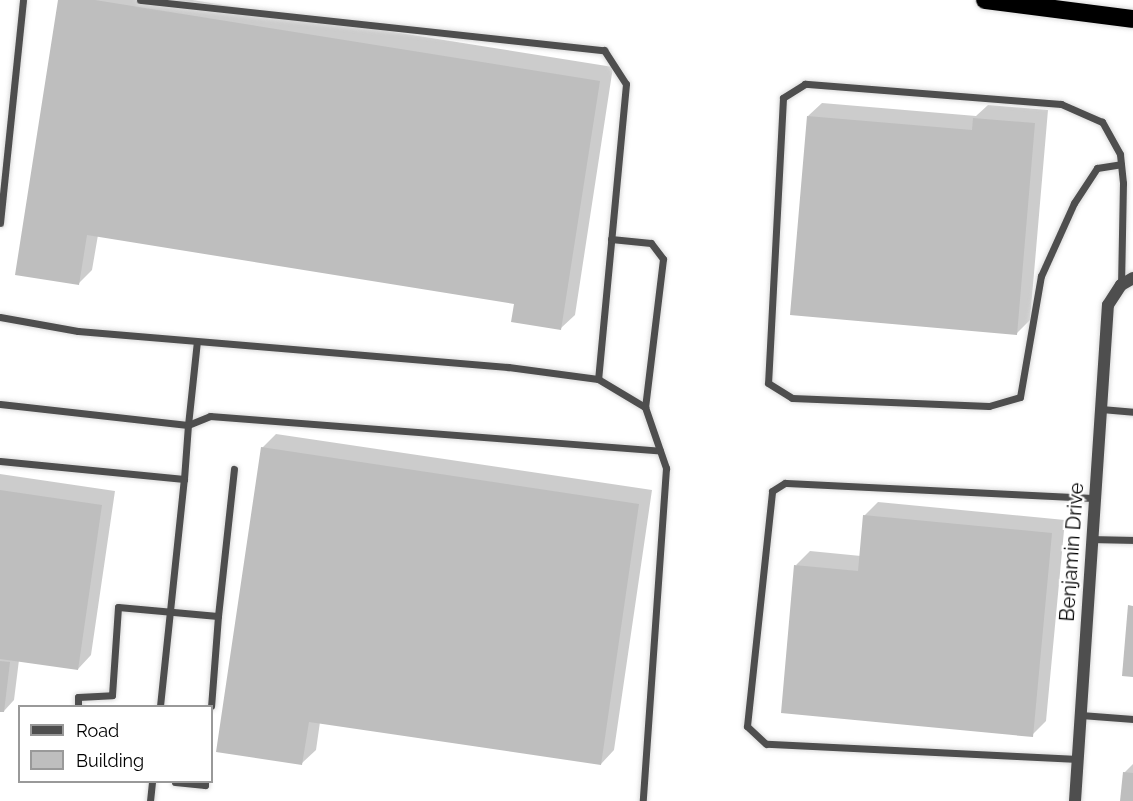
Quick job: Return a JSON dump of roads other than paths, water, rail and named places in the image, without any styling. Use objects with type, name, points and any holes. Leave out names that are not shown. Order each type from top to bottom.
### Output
[{"type":"highway","points":[[985,0],[1133,19]]},
{"type":"street","points":[[1121,286],[1133,278]]},
{"type":"street","name":"Benjamin Drive","points":[[1075,801],[1108,305],[1121,286]]},
{"type":"lane","points":[[0,223],[23,0]]},
{"type":"lane","points":[[140,0],[604,50],[626,84],[598,379]]},
{"type":"lane","points":[[1121,164],[1097,168],[1074,203],[1041,276],[1020,398],[989,406],[792,398],[768,383],[783,98],[806,84],[1061,104],[1102,122],[1120,154],[1121,164],[1121,286]]},
{"type":"lane","points":[[611,239],[651,243],[663,259],[645,407],[666,468],[643,801]]},
{"type":"lane","points":[[0,317],[78,331],[508,367],[598,379],[645,407]]},
{"type":"lane","points":[[160,705],[197,341]]},
{"type":"lane","points":[[0,404],[188,425],[210,416],[660,451]]},
{"type":"lane","points":[[1101,409],[1133,412]]},
{"type":"lane","points":[[0,462],[184,479]]},
{"type":"lane","points":[[211,705],[234,469]]},
{"type":"lane","points":[[1078,759],[766,744],[747,726],[772,491],[785,483],[1095,498]]},
{"type":"lane","points":[[1092,539],[1133,540]]},
{"type":"lane","points":[[78,705],[78,697],[112,695],[117,607],[170,614],[218,616]]},
{"type":"lane","points":[[1081,715],[1133,719]]},
{"type":"lane","points":[[150,801],[152,783]]},
{"type":"lane","points":[[185,783],[205,785],[205,783]]}]
